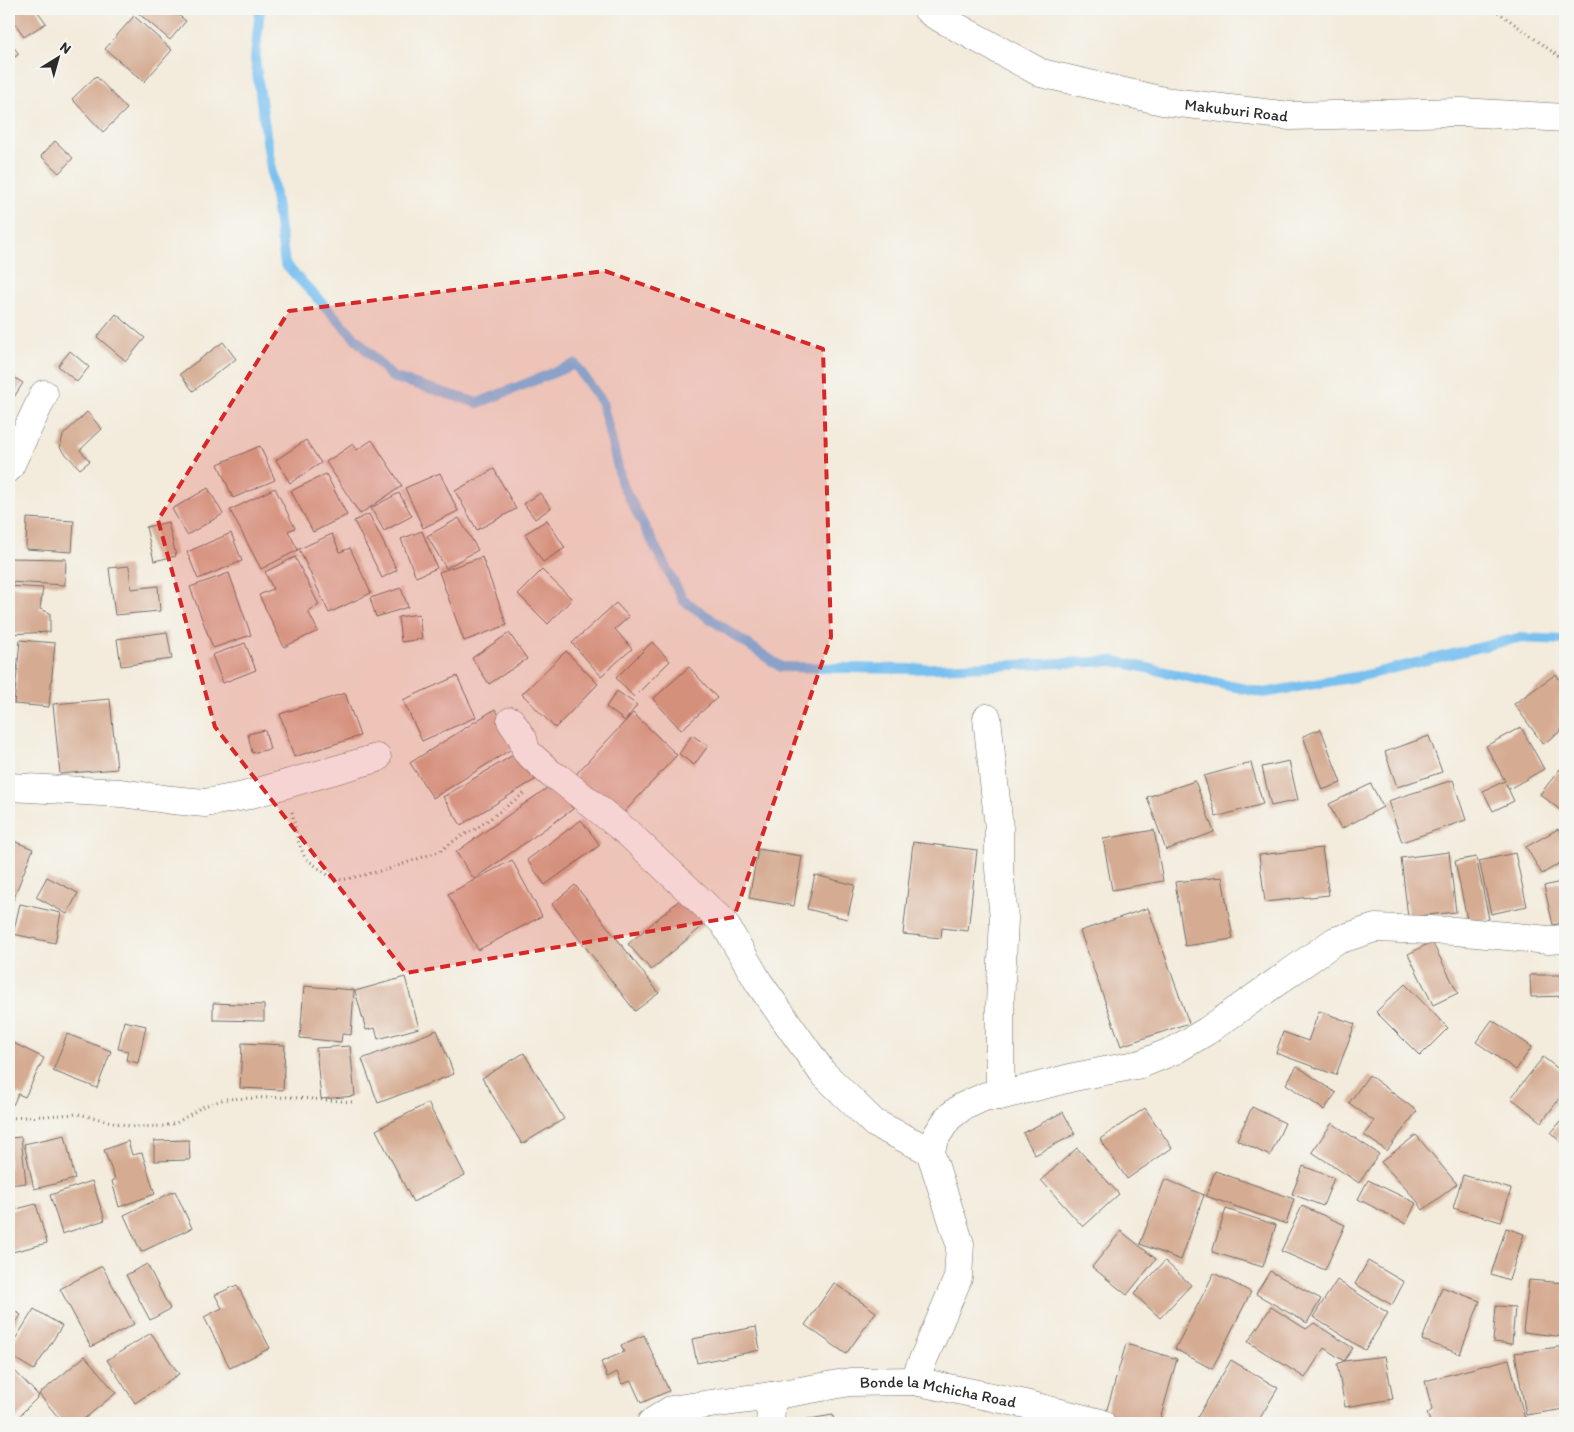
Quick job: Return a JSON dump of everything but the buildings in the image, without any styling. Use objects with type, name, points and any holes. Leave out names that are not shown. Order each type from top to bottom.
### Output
[{"type":"street","name":"Makuburi Road","points":[[927,9],[1041,73],[1163,101],[1290,116],[1461,112],[1565,118]]},
{"type":"street","points":[[9,468],[44,394]]},
{"type":"street","points":[[987,718],[999,828],[999,870],[1004,918],[1000,1005],[1000,1096]]},
{"type":"street","points":[[511,721],[523,738],[526,751],[551,774],[559,778],[628,833],[724,923],[759,983],[822,1072],[874,1123],[930,1151]]},
{"type":"street","points":[[9,787],[121,792],[172,800],[205,802],[244,796],[377,758]]},
{"type":"street","points":[[914,1380],[958,1278],[960,1244],[930,1151],[937,1134],[948,1118],[962,1106],[986,1096],[1000,1096],[1074,1077],[1141,1064],[1175,1050],[1207,1031],[1335,941],[1356,933],[1375,928],[1454,931],[1548,940],[1565,939]]},
{"type":"street","name":"Bonde la Mchicha Road","points":[[651,1423],[671,1410],[772,1396],[850,1382],[914,1380],[1021,1403],[1101,1423]]},
{"type":"street","points":[[770,1423],[772,1396]]},
{"type":"path","points":[[1494,9],[1565,61]]},
{"type":"path","points":[[287,784],[298,841],[305,858],[332,878],[342,880],[389,869],[440,851],[458,838],[476,829],[551,774]]},
{"type":"path","points":[[9,1118],[78,1114],[134,1127],[164,1126],[176,1123],[202,1107],[225,1099],[287,1097],[352,1102]]},
{"type":"highlighted area","points":[[605,271],[823,349],[831,637],[734,917],[406,973],[215,727],[158,520],[289,311]]},
{"type":"waterway","points":[[260,9],[255,59],[285,264],[392,377],[478,403],[575,364],[602,402],[622,484],[683,600],[781,667],[911,669],[1114,661],[1264,693],[1366,675],[1518,638],[1565,640]]}]
